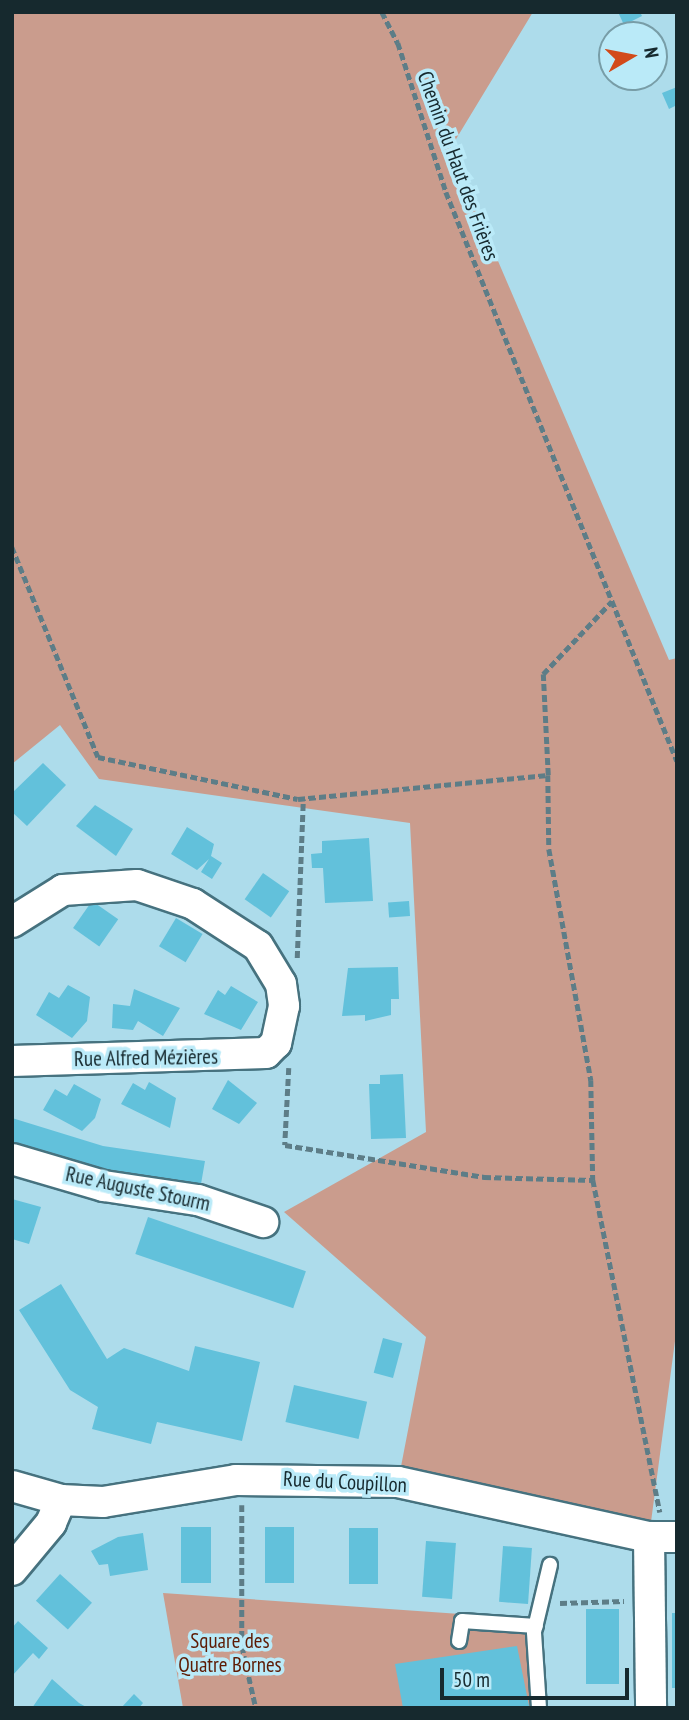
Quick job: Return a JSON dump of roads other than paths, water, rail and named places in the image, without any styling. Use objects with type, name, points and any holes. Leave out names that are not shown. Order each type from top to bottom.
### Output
[{"type":"street","name":"Rue Alfred Mézières","points":[[12,922],[39,901],[90,884],[137,885],[193,905],[258,946],[270,963],[284,1006],[276,1043],[250,1056],[12,1061]]},
{"type":"street","name":"Rue Auguste Stourm","points":[[12,1159],[104,1186],[198,1199],[263,1222]]},
{"type":"street","name":"Rue du Coupillon","points":[[12,1486],[61,1500],[103,1502],[236,1480],[398,1482],[663,1537]]},
{"type":"street","points":[[12,1570],[51,1524],[61,1500]]},
{"type":"street","points":[[651,1708],[649,1592],[663,1537]]},
{"type":"lane","points":[[539,1708],[536,1626],[550,1565]]},
{"type":"lane","points":[[459,1641],[463,1621],[536,1626]]},
{"type":"park label","name":"Square des Quatre Bornes","points":[[230,1653]]}]
